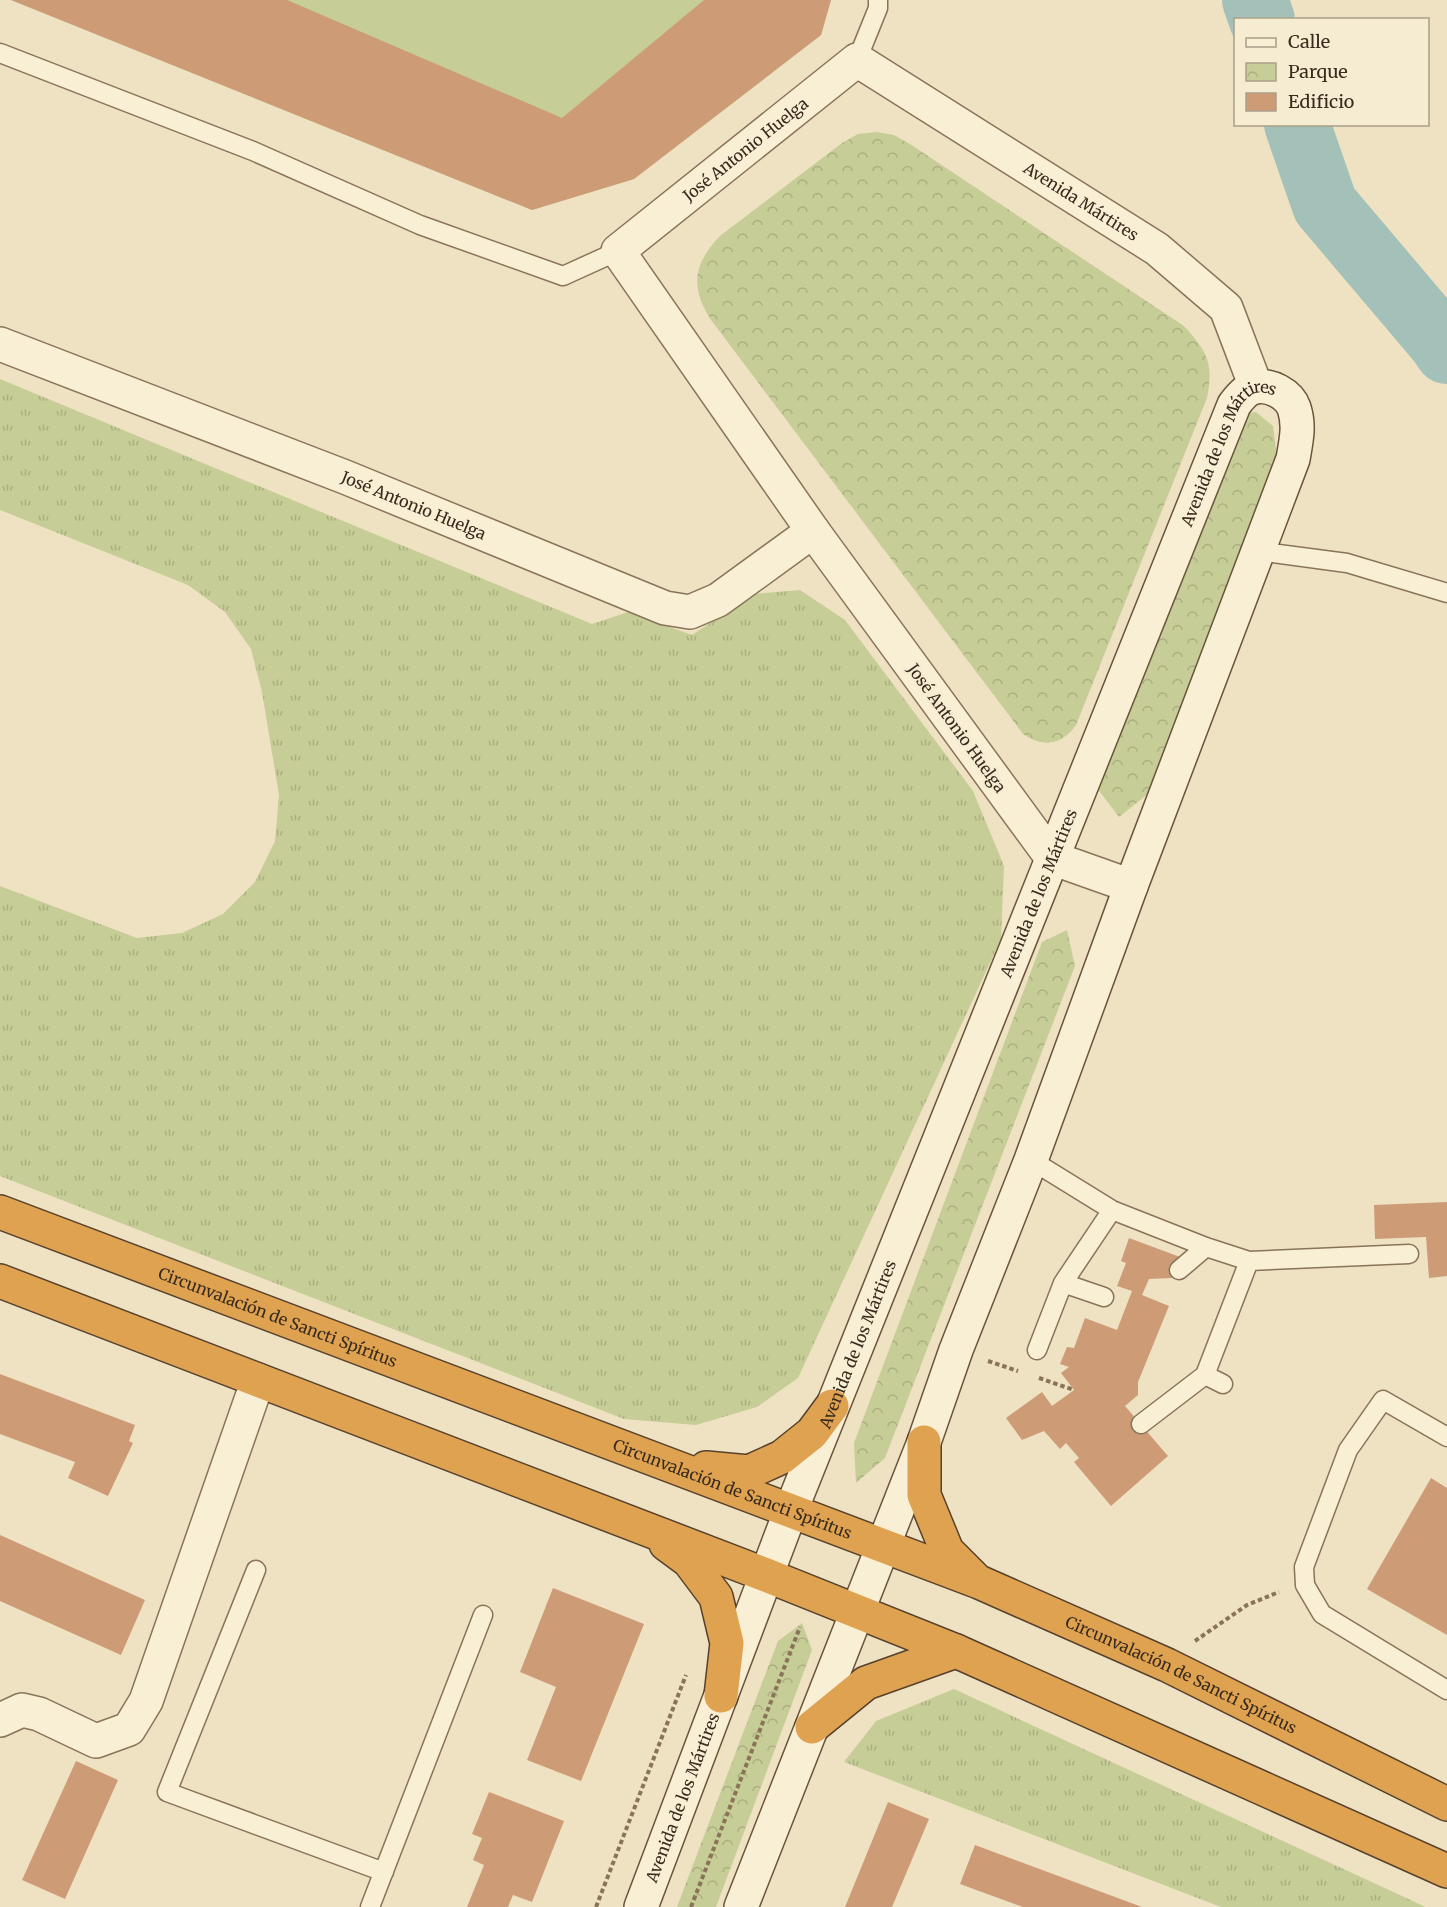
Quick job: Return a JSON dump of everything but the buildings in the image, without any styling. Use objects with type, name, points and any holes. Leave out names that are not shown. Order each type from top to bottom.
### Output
[{"type":"highway","name":"Circunvalación de Sancti Spíritus","points":[[0,1212],[979,1582],[1167,1665],[1447,1804]]},
{"type":"highway","points":[[0,1281],[643,1527],[956,1651],[1447,1871]]},
{"type":"highway","points":[[664,1464],[749,1472],[782,1457],[812,1433],[832,1406]]},
{"type":"highway","points":[[924,1442],[924,1495],[946,1551],[979,1582]]},
{"type":"highway","points":[[643,1527],[689,1561],[716,1597],[727,1643],[721,1696]]},
{"type":"highway","points":[[812,1728],[866,1683],[956,1651]]},
{"type":"street","name":"José Antonio Huelga","points":[[857,60],[618,251],[813,531],[1052,858]]},
{"type":"street","name":"Avenida Mártires","points":[[857,60],[1157,249],[1226,308],[1256,387]]},
{"type":"street","name":"José Antonio Huelga","points":[[0,344],[345,477],[665,608],[690,612],[718,600],[813,531]]},
{"type":"street","name":"Avenida de los Mártires","points":[[641,1907],[832,1406],[1234,405],[1241,395],[1256,387],[1278,390],[1293,405],[1298,427],[1293,459],[1131,886],[1031,1160],[956,1350],[924,1442],[741,1907]]},
{"type":"street","points":[[1052,858],[1131,886]]},
{"type":"street","points":[[0,1720],[22,1710],[39,1714],[96,1741],[129,1729],[146,1701],[258,1380]]},
{"type":"lane","points":[[857,60],[878,8],[878,0]]},
{"type":"lane","points":[[0,53],[253,151],[420,225],[563,276],[618,251]]},
{"type":"lane","points":[[1257,551],[1347,563],[1447,593]]},
{"type":"lane","points":[[1031,1160],[1112,1210],[1206,1247],[1249,1261],[1409,1254]]},
{"type":"lane","points":[[1037,1350],[1063,1283],[1112,1210]]},
{"type":"lane","points":[[1179,1270],[1206,1247]]},
{"type":"lane","points":[[1140,1424],[1205,1375],[1249,1261]]},
{"type":"lane","points":[[1063,1283],[1104,1297]]},
{"type":"lane","points":[[1205,1375],[1223,1384]]},
{"type":"lane","points":[[1447,1437],[1383,1400],[1348,1450],[1304,1567],[1305,1585],[1322,1614],[1447,1690]]},
{"type":"lane","points":[[256,1570],[167,1792],[384,1872]]},
{"type":"lane","points":[[370,1907],[483,1615]]},
{"type":"path","points":[[1167,1665],[1203,1634],[1247,1605],[1289,1588],[1305,1585]]},
{"type":"path","points":[[691,1907],[802,1623]]},
{"type":"path","points":[[596,1907],[686,1674]]},
{"type":"green space","points":[[11,0],[831,0],[821,35],[634,179],[532,210]]},
{"type":"green space","points":[[876,132],[894,135],[910,144],[1184,326],[1207,358],[1210,376],[1207,398],[1076,725],[1065,737],[1052,742],[1045,743],[1023,734],[711,320],[700,297],[698,276],[700,266],[704,256],[720,236],[842,143],[858,134]]},
{"type":"green space","points":[[0,379],[592,624],[628,612],[692,635],[754,594],[800,590],[845,620],[973,791],[1004,866],[1001,939],[798,1378],[757,1407],[696,1425],[624,1419],[0,1176],[0,886],[137,938],[182,933],[223,914],[255,882],[275,841],[279,795],[262,692],[251,649],[225,612],[188,585],[0,510]]},
{"type":"green space","points":[[1256,412],[1273,426],[1277,457],[1149,793],[1119,817],[1097,788],[1243,414]]},
{"type":"green space","points":[[1067,930],[1075,966],[885,1458],[856,1483],[854,1443],[1042,942]]},
{"type":"green space","points":[[802,1623],[812,1650],[716,1907],[677,1907],[778,1641]]},
{"type":"green space","points":[[954,1689],[1425,1907],[1221,1907],[844,1762],[876,1721]]},
{"type":"waterway","points":[[1255,0],[1261,18]]},
{"type":"waterway","points":[[1298,126],[1325,205],[1447,351]]}]
